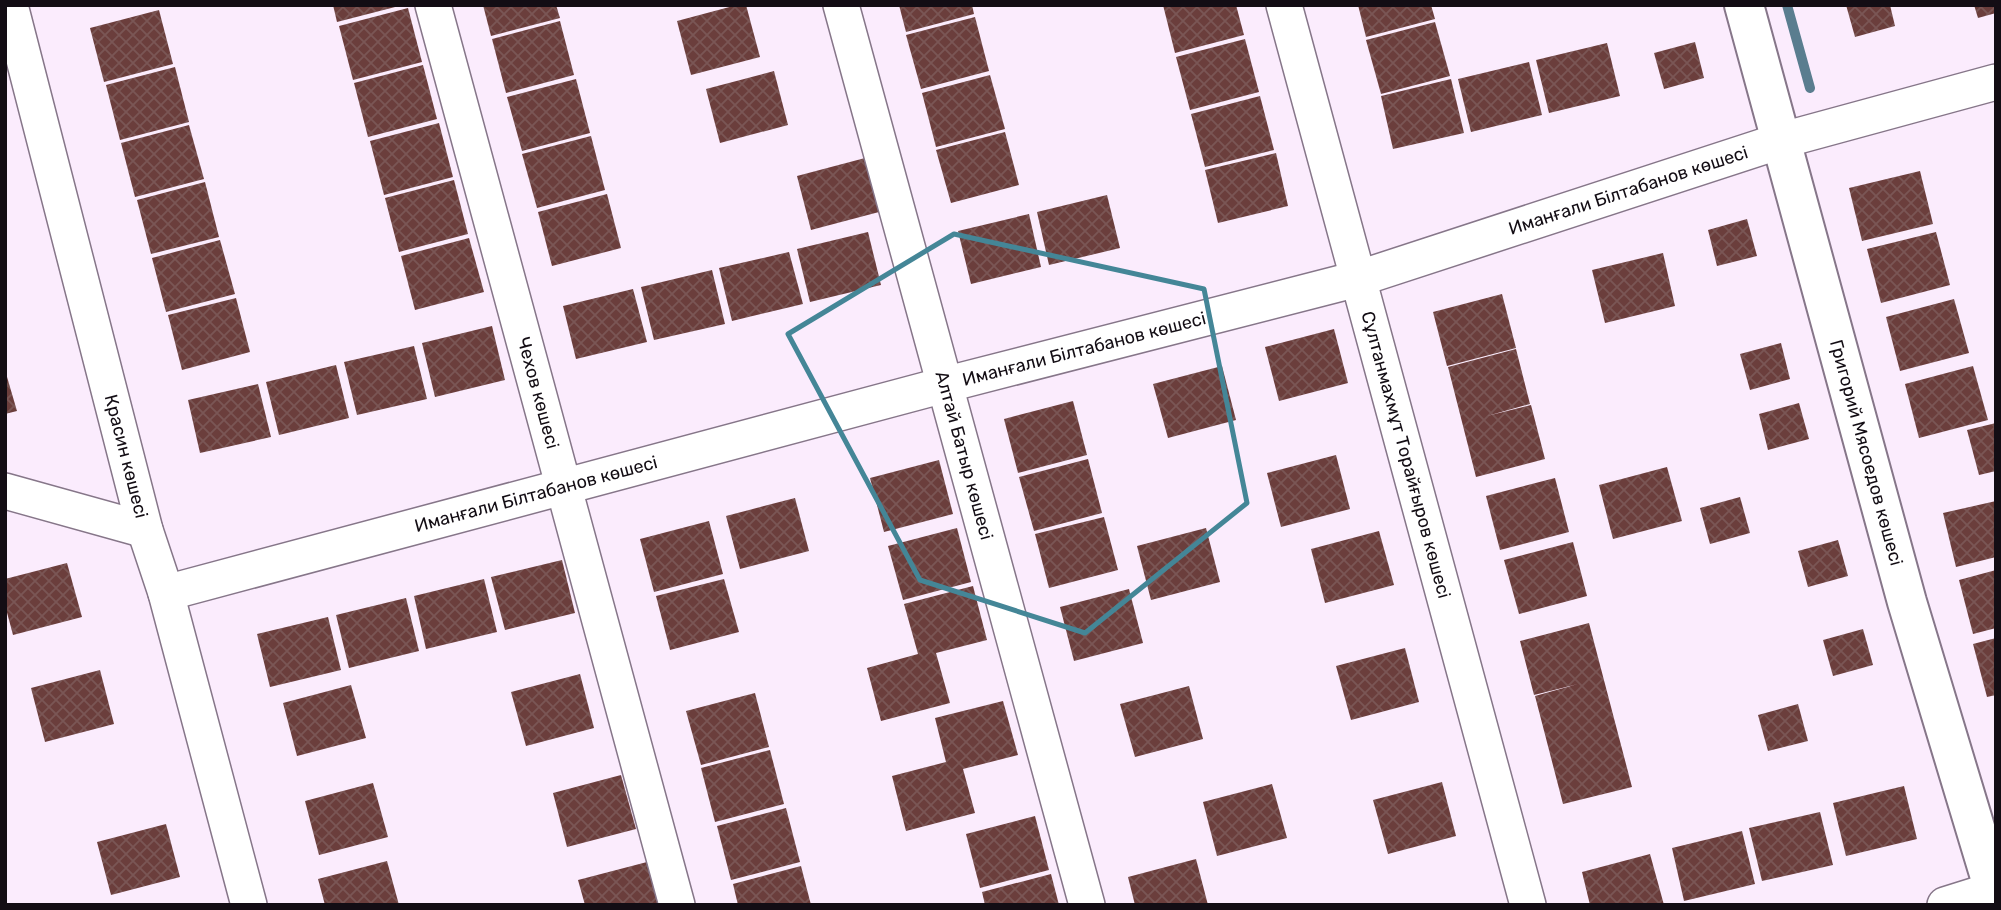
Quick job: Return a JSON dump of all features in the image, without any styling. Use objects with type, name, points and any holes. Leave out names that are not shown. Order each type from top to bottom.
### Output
[{"type":"main road","name":"Григорий Мясоедов көшесі","points":[[1744,5],[1907,602],[1995,892]]},
{"type":"street","name":"Красин көшесі","points":[[10,5],[145,530],[166,593],[249,905]]},
{"type":"street","name":"Чехов көшесі","points":[[433,5],[677,905]]},
{"type":"street","name":"Алтай Батыр көшесі","points":[[841,5],[1087,905]]},
{"type":"street","name":"Сұлтанмахмұт Торайғыров көшесі","points":[[1284,5],[1528,905]]},
{"type":"street","name":"Иманғали Білтабанов көшесі","points":[[166,593],[944,385],[1357,279],[1783,140],[1996,82]]},
{"type":"street","points":[[5,491],[145,530]]},
{"type":"street","points":[[1945,905],[1995,892]]},
{"type":"highlighted area","points":[[954,234],[1204,289],[1247,503],[1085,633],[920,580],[788,334]]},
{"type":"building","points":[[333,5],[399,5],[399,6],[337,22]]},
{"type":"building","points":[[483,5],[556,5],[560,18],[491,36]]},
{"type":"building","points":[[746,5],[760,57],[691,75],[677,21]]},
{"type":"building","points":[[899,5],[972,5],[974,14],[906,32]]},
{"type":"building","points":[[1163,5],[1236,5],[1244,35],[1175,53]]},
{"type":"building","points":[[1358,5],[1431,5],[1435,19],[1366,37]]},
{"type":"building","points":[[1846,5],[1890,5],[1895,26],[1855,37]]},
{"type":"building","points":[[1974,5],[1996,5],[1996,13],[1978,18]]},
{"type":"building","points":[[408,8],[422,62],[353,80],[339,26]]},
{"type":"building","points":[[159,10],[173,64],[104,82],[90,28]]},
{"type":"building","points":[[975,17],[989,71],[921,89],[906,35]]},
{"type":"building","points":[[560,21],[574,75],[506,93],[492,39]]},
{"type":"building","points":[[1435,22],[1450,76],[1381,94],[1366,40]]},
{"type":"building","points":[[1245,39],[1259,92],[1190,110],[1176,57]]},
{"type":"building","points":[[1695,42],[1704,78],[1664,89],[1654,53]]},
{"type":"building","points":[[1607,43],[1620,96],[1549,113],[1536,60]]},
{"type":"building","points":[[1529,62],[1542,115],[1471,132],[1458,79]]},
{"type":"building","points":[[423,65],[437,119],[368,137],[354,83]]},
{"type":"building","points":[[175,67],[189,122],[120,140],[106,85]]},
{"type":"building","points":[[774,71],[788,125],[720,143],[706,89]]},
{"type":"building","points":[[990,75],[1005,129],[936,147],[922,93]]},
{"type":"building","points":[[576,79],[590,133],[522,151],[507,97]]},
{"type":"building","points":[[1451,79],[1464,133],[1393,149],[1381,96]]},
{"type":"building","points":[[1260,96],[1274,150],[1205,167],[1191,114]]},
{"type":"building","points":[[439,123],[453,177],[384,195],[370,141]]},
{"type":"building","points":[[189,125],[204,179],[135,197],[121,143]]},
{"type":"building","points":[[1005,132],[1019,185],[951,203],[936,150]]},
{"type":"building","points":[[591,136],[605,190],[537,208],[522,154]]},
{"type":"building","points":[[1276,153],[1288,206],[1218,223],[1205,170]]},
{"type":"building","points":[[865,158],[879,212],[811,230],[797,176]]},
{"type":"building","points":[[1920,171],[1933,224],[1862,241],[1849,188]]},
{"type":"building","points":[[454,180],[468,234],[399,252],[385,198]]},
{"type":"building","points":[[205,182],[219,237],[151,254],[137,200]]},
{"type":"building","points":[[607,194],[621,248],[552,266],[538,212]]},
{"type":"building","points":[[1107,195],[1120,248],[1049,265],[1037,212]]},
{"type":"building","points":[[1029,214],[1041,267],[971,284],[958,231]]},
{"type":"building","points":[[1747,219],[1757,256],[1717,266],[1708,230]]},
{"type":"building","points":[[868,232],[881,285],[810,302],[797,249]]},
{"type":"building","points":[[1936,232],[1950,285],[1881,303],[1867,249]]},
{"type":"building","points":[[469,238],[484,292],[415,310],[401,256]]},
{"type":"building","points":[[220,240],[235,294],[166,312],[152,258]]},
{"type":"building","points":[[789,252],[803,304],[732,321],[719,268]]},
{"type":"building","points":[[1663,253],[1675,306],[1605,323],[1592,270]]},
{"type":"building","points":[[712,270],[725,324],[654,340],[641,287]]},
{"type":"building","points":[[633,289],[647,342],[576,359],[563,306]]},
{"type":"building","points":[[1502,294],[1516,348],[1447,366],[1433,312]]},
{"type":"building","points":[[236,298],[250,352],[182,370],[168,315]]},
{"type":"building","points":[[1954,299],[1969,353],[1900,371],[1886,317]]},
{"type":"building","points":[[492,326],[505,380],[435,397],[422,343]]},
{"type":"building","points":[[1334,329],[1348,383],[1279,401],[1265,347]]},
{"type":"building","points":[[1781,343],[1790,379],[1750,390],[1740,354]]},
{"type":"building","points":[[414,346],[427,399],[357,415],[344,362]]},
{"type":"building","points":[[1516,349],[1530,404],[1487,416],[1531,405],[1545,459],[1476,477],[1448,367]]},
{"type":"building","points":[[336,365],[349,418],[279,435],[266,382]]},
{"type":"building","points":[[1222,366],[1236,420],[1168,438],[1153,384]]},
{"type":"building","points":[[1973,366],[1988,420],[1919,438],[1905,384]]},
{"type":"building","points":[[5,370],[17,411],[5,414]]},
{"type":"building","points":[[258,384],[271,437],[200,453],[188,400]]},
{"type":"building","points":[[1073,401],[1087,455],[1018,473],[1004,419]]},
{"type":"building","points":[[1799,403],[1809,439],[1768,450],[1759,414]]},
{"type":"building","points":[[1996,423],[1996,471],[1979,475],[1967,430]]},
{"type":"building","points":[[1336,455],[1350,509],[1281,527],[1267,473]]},
{"type":"building","points":[[1088,459],[1102,513],[1034,531],[1019,477]]},
{"type":"building","points":[[939,460],[953,514],[884,532],[870,478]]},
{"type":"building","points":[[1667,467],[1682,521],[1613,539],[1599,485]]},
{"type":"building","points":[[1555,478],[1569,532],[1500,550],[1486,496]]},
{"type":"building","points":[[1740,497],[1750,533],[1710,544],[1700,508]]},
{"type":"building","points":[[795,498],[809,551],[740,569],[726,516]]},
{"type":"building","points":[[1996,501],[1996,557],[1956,567],[1943,513]]},
{"type":"building","points":[[1104,517],[1118,570],[1049,588],[1035,534]]},
{"type":"building","points":[[709,521],[723,574],[654,592],[640,539]]},
{"type":"building","points":[[957,528],[971,582],[903,600],[888,546]]},
{"type":"building","points":[[1206,528],[1220,582],[1151,600],[1137,546]]},
{"type":"building","points":[[1379,531],[1394,585],[1325,603],[1311,549]]},
{"type":"building","points":[[1838,540],[1848,576],[1808,587],[1798,551]]},
{"type":"building","points":[[1573,542],[1587,596],[1519,614],[1504,560]]},
{"type":"building","points":[[562,560],[575,613],[505,630],[491,577]]},
{"type":"building","points":[[67,563],[82,617],[13,635],[5,605],[5,579]]},
{"type":"building","points":[[1996,570],[1996,628],[1973,634],[1959,580]]},
{"type":"building","points":[[484,579],[497,632],[426,649],[414,596]]},
{"type":"building","points":[[724,579],[739,632],[670,650],[656,596]]},
{"type":"building","points":[[973,586],[987,640],[936,653],[950,703],[881,721],[867,668],[918,654],[904,604]]},
{"type":"building","points":[[1129,589],[1143,643],[1074,661],[1060,607]]},
{"type":"building","points":[[406,598],[419,651],[349,668],[336,615]]},
{"type":"building","points":[[328,617],[341,670],[270,687],[257,634]]},
{"type":"building","points":[[1589,623],[1632,787],[1563,804],[1535,696],[1578,684],[1534,695],[1520,641]]},
{"type":"building","points":[[1863,629],[1873,665],[1833,676],[1823,640]]},
{"type":"building","points":[[1996,638],[1996,695],[1987,697],[1973,644]]},
{"type":"building","points":[[1405,648],[1419,702],[1351,720],[1336,666]]},
{"type":"building","points":[[100,670],[114,724],[45,742],[31,688]]},
{"type":"building","points":[[580,674],[594,728],[526,746],[511,692]]},
{"type":"building","points":[[351,685],[366,738],[297,756],[283,703]]},
{"type":"building","points":[[1189,686],[1203,739],[1135,757],[1120,704]]},
{"type":"building","points":[[755,693],[769,747],[701,765],[686,711]]},
{"type":"building","points":[[1003,701],[1018,755],[963,769],[975,813],[906,831],[892,776],[946,762],[935,718]]},
{"type":"building","points":[[1798,704],[1808,741],[1768,751],[1758,715]]},
{"type":"building","points":[[770,750],[784,804],[715,822],[701,768]]},
{"type":"building","points":[[621,775],[636,829],[567,847],[553,793]]},
{"type":"building","points":[[1442,782],[1456,836],[1388,854],[1373,800]]},
{"type":"building","points":[[373,783],[388,837],[319,855],[305,801]]},
{"type":"building","points":[[1272,784],[1287,838],[1217,856],[1203,802]]},
{"type":"building","points":[[1904,786],[1917,839],[1846,856],[1833,803]]},
{"type":"building","points":[[786,808],[800,862],[731,880],[717,826]]},
{"type":"building","points":[[1820,812],[1833,865],[1762,881],[1749,828]]},
{"type":"building","points":[[1035,816],[1049,870],[980,888],[966,834]]},
{"type":"building","points":[[166,824],[180,877],[111,895],[97,842]]},
{"type":"building","points":[[1742,831],[1755,884],[1684,901],[1672,848]]},
{"type":"building","points":[[1650,854],[1664,905],[1590,905],[1582,872]]},
{"type":"building","points":[[1196,859],[1208,905],[1135,905],[1128,877]]},
{"type":"building","points":[[387,861],[399,905],[325,905],[318,879]]},
{"type":"building","points":[[647,862],[658,905],[585,905],[578,880]]},
{"type":"building","points":[[801,866],[811,905],[738,905],[733,884]]},
{"type":"building","points":[[1051,874],[1059,905],[985,905],[982,892]]},
{"type":"waterway","points":[[1787,5],[1810,88]]}]
